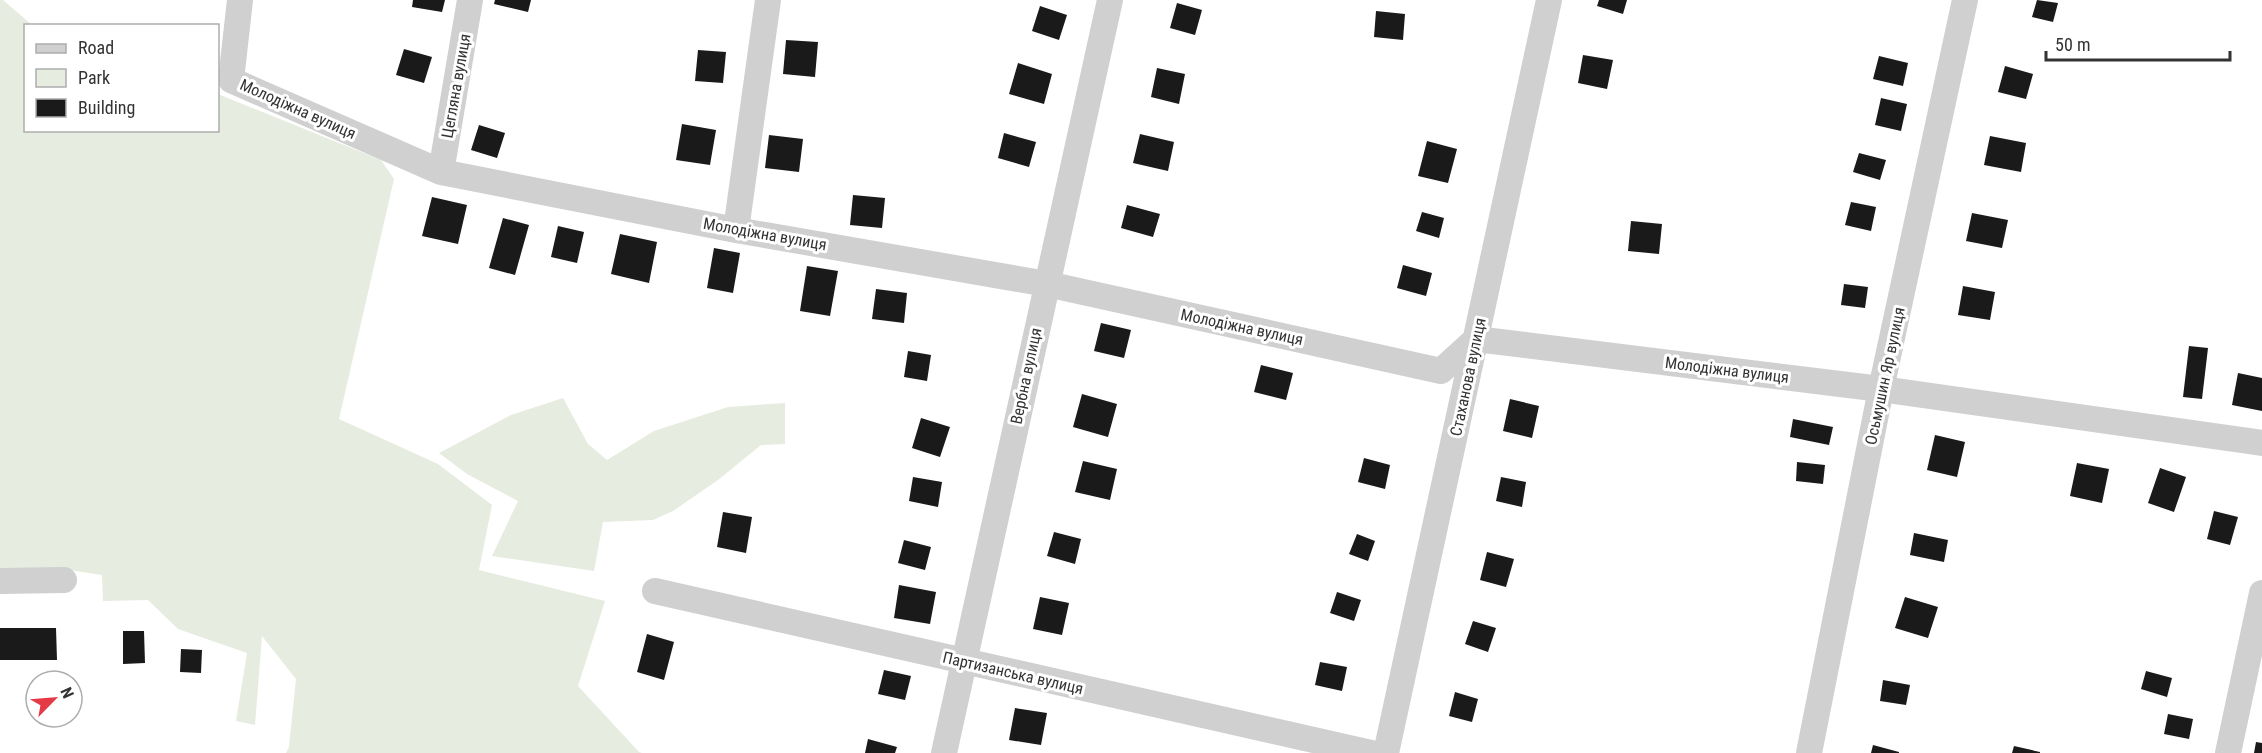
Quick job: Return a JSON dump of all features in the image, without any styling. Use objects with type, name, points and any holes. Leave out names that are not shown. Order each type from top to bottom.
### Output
[{"type":"street","name":"Молодіжна вулиця","points":[[240,0],[231,80],[441,172],[736,230],[1047,284],[1441,371],[1476,339],[1881,389],[2262,443]]},
{"type":"street","name":"Цегляна вулиця","points":[[441,172],[470,0]]},
{"type":"street","points":[[736,230],[768,0]]},
{"type":"street","name":"Вербна вулиця","points":[[944,753],[1110,0]]},
{"type":"street","name":"Стаханова вулиця","points":[[1386,753],[1549,0]]},
{"type":"street","name":"Осьмушин Яр вулиця","points":[[1809,753],[1881,389],[1965,0]]},
{"type":"street","points":[[0,581],[64,580]]},
{"type":"street","name":"Партизанська вулиця","points":[[655,591],[1371,753]]},
{"type":"street","points":[[2228,753],[2262,593]]},
{"type":"green space","points":[[0,0],[3,0],[31,24],[24,24],[24,132],[219,132],[219,94],[381,160],[394,179],[339,419],[438,464],[492,505],[479,570],[605,601],[578,686],[642,753],[286,753],[289,747],[296,679],[262,636],[255,725],[236,721],[247,653],[178,629],[148,600],[103,601],[102,575],[56,568],[0,568]]},
{"type":"green space","points":[[563,398],[588,444],[607,460],[654,431],[728,407],[785,403],[785,444],[761,445],[718,480],[673,511],[653,520],[603,522],[594,571],[492,556],[518,501],[467,474],[439,453],[511,415]]},
{"type":"building","points":[[413,0],[445,0],[442,12],[412,7]]},
{"type":"building","points":[[495,0],[531,0],[528,12],[494,4]]},
{"type":"building","points":[[1599,0],[1627,0],[1623,14],[1597,6]]},
{"type":"building","points":[[2037,0],[2058,3],[2053,22],[2032,17]]},
{"type":"building","points":[[1177,3],[1202,10],[1195,35],[1170,28]]},
{"type":"building","points":[[1040,6],[1067,15],[1059,40],[1032,31]]},
{"type":"building","points":[[1376,11],[1405,14],[1403,40],[1374,37]]},
{"type":"building","points":[[786,40],[818,42],[815,77],[783,74]]},
{"type":"building","points":[[404,49],[432,57],[424,83],[396,75]]},
{"type":"building","points":[[698,50],[726,52],[723,83],[695,81]]},
{"type":"building","points":[[1583,55],[1613,60],[1607,89],[1578,83]]},
{"type":"building","points":[[1879,56],[1908,63],[1903,86],[1873,79]]},
{"type":"building","points":[[1018,63],[1052,74],[1044,104],[1009,94]]},
{"type":"building","points":[[2005,66],[2033,74],[2026,99],[1998,92]]},
{"type":"building","points":[[1157,68],[1185,74],[1179,104],[1151,97]]},
{"type":"building","points":[[1881,98],[1907,104],[1901,131],[1875,125]]},
{"type":"building","points":[[682,124],[716,130],[710,165],[676,160]]},
{"type":"building","points":[[479,125],[505,133],[497,158],[471,150]]},
{"type":"building","points":[[1004,133],[1036,142],[1029,167],[998,158]]},
{"type":"building","points":[[1140,134],[1174,142],[1168,171],[1133,163]]},
{"type":"building","points":[[769,135],[803,139],[799,172],[765,168]]},
{"type":"building","points":[[1990,136],[2026,143],[2021,172],[1984,165]]},
{"type":"building","points":[[1427,141],[1457,149],[1448,183],[1418,176]]},
{"type":"building","points":[[1859,153],[1886,160],[1880,180],[1853,172]]},
{"type":"building","points":[[853,195],[885,198],[882,228],[850,225]]},
{"type":"building","points":[[432,197],[467,205],[458,244],[422,236]]},
{"type":"building","points":[[1851,202],[1876,207],[1871,231],[1845,225]]},
{"type":"building","points":[[1127,205],[1160,214],[1153,237],[1121,228]]},
{"type":"building","points":[[1422,212],[1444,218],[1439,238],[1416,231]]},
{"type":"building","points":[[1972,213],[2008,220],[2002,248],[1966,241]]},
{"type":"building","points":[[503,218],[529,225],[515,275],[489,268]]},
{"type":"building","points":[[1631,221],[1662,224],[1659,254],[1628,251]]},
{"type":"building","points":[[558,226],[584,232],[577,263],[551,257]]},
{"type":"building","points":[[620,234],[657,242],[649,283],[611,274]]},
{"type":"building","points":[[714,248],[740,253],[733,293],[707,288]]},
{"type":"building","points":[[1403,265],[1432,273],[1426,296],[1397,288]]},
{"type":"building","points":[[807,266],[838,271],[830,316],[800,311]]},
{"type":"building","points":[[1844,284],[1868,287],[1865,308],[1841,305]]},
{"type":"building","points":[[1963,286],[1995,292],[1990,320],[1958,315]]},
{"type":"building","points":[[876,289],[907,293],[904,323],[872,319]]},
{"type":"building","points":[[1101,323],[1131,330],[1124,358],[1094,351]]},
{"type":"building","points":[[2189,346],[2208,348],[2202,399],[2183,397]]},
{"type":"building","points":[[908,351],[931,355],[927,381],[904,377]]},
{"type":"building","points":[[1261,365],[1293,373],[1286,400],[1254,392]]},
{"type":"building","points":[[2238,373],[2262,378],[2262,411],[2232,405]]},
{"type":"building","points":[[1082,394],[1117,404],[1108,437],[1073,427]]},
{"type":"building","points":[[1510,399],[1539,406],[1532,438],[1503,431]]},
{"type":"building","points":[[921,418],[950,427],[940,457],[912,448]]},
{"type":"building","points":[[1793,419],[1833,427],[1829,445],[1790,437]]},
{"type":"building","points":[[1935,435],[1965,442],[1957,477],[1927,470]]},
{"type":"building","points":[[1364,458],[1390,465],[1385,489],[1358,482]]},
{"type":"building","points":[[1083,461],[1117,469],[1110,500],[1075,492]]},
{"type":"building","points":[[1797,462],[1825,465],[1823,484],[1796,481]]},
{"type":"building","points":[[2077,463],[2109,469],[2102,503],[2070,496]]},
{"type":"building","points":[[2160,468],[2186,477],[2174,512],[2148,503]]},
{"type":"building","points":[[913,477],[942,482],[938,507],[909,501]]},
{"type":"building","points":[[1501,477],[1526,482],[1522,507],[1496,501]]},
{"type":"building","points":[[2214,511],[2238,517],[2230,545],[2207,539]]},
{"type":"building","points":[[723,512],[752,517],[746,553],[717,547]]},
{"type":"building","points":[[1054,532],[1081,539],[1075,564],[1047,556]]},
{"type":"building","points":[[1914,533],[1948,540],[1944,562],[1910,555]]},
{"type":"building","points":[[1357,534],[1375,541],[1368,561],[1349,554]]},
{"type":"building","points":[[904,540],[931,547],[925,570],[898,563]]},
{"type":"building","points":[[1487,552],[1514,559],[1506,587],[1480,580]]},
{"type":"building","points":[[899,585],[936,592],[930,624],[894,618]]},
{"type":"building","points":[[1337,592],[1361,600],[1354,621],[1330,613]]},
{"type":"building","points":[[1040,597],[1069,603],[1062,635],[1033,629]]},
{"type":"building","points":[[1905,597],[1938,607],[1928,638],[1895,628]]},
{"type":"building","points":[[1473,621],[1496,628],[1488,652],[1465,644]]},
{"type":"building","points":[[0,628],[56,628],[57,660],[0,660]]},
{"type":"building","points":[[123,631],[144,631],[145,663],[123,664]]},
{"type":"building","points":[[647,634],[674,642],[664,680],[637,672]]},
{"type":"building","points":[[181,649],[202,650],[201,673],[180,672]]},
{"type":"building","points":[[1320,662],[1347,667],[1342,691],[1315,685]]},
{"type":"building","points":[[884,670],[911,676],[905,700],[878,694]]},
{"type":"building","points":[[2146,671],[2172,678],[2167,697],[2141,689]]},
{"type":"building","points":[[1883,680],[1910,685],[1906,705],[1880,701]]},
{"type":"building","points":[[1455,692],[1478,699],[1472,722],[1449,716]]},
{"type":"building","points":[[1015,708],[1047,713],[1041,745],[1009,740]]},
{"type":"building","points":[[2168,714],[2193,719],[2189,739],[2164,734]]},
{"type":"building","points":[[868,739],[897,747],[895,753],[865,753]]},
{"type":"building","points":[[2256,742],[2262,743],[2262,753],[2254,753]]},
{"type":"building","points":[[1873,745],[1899,752],[1899,753],[1871,753]]},
{"type":"building","points":[[2014,746],[2040,752],[2040,753],[2012,753]]}]
